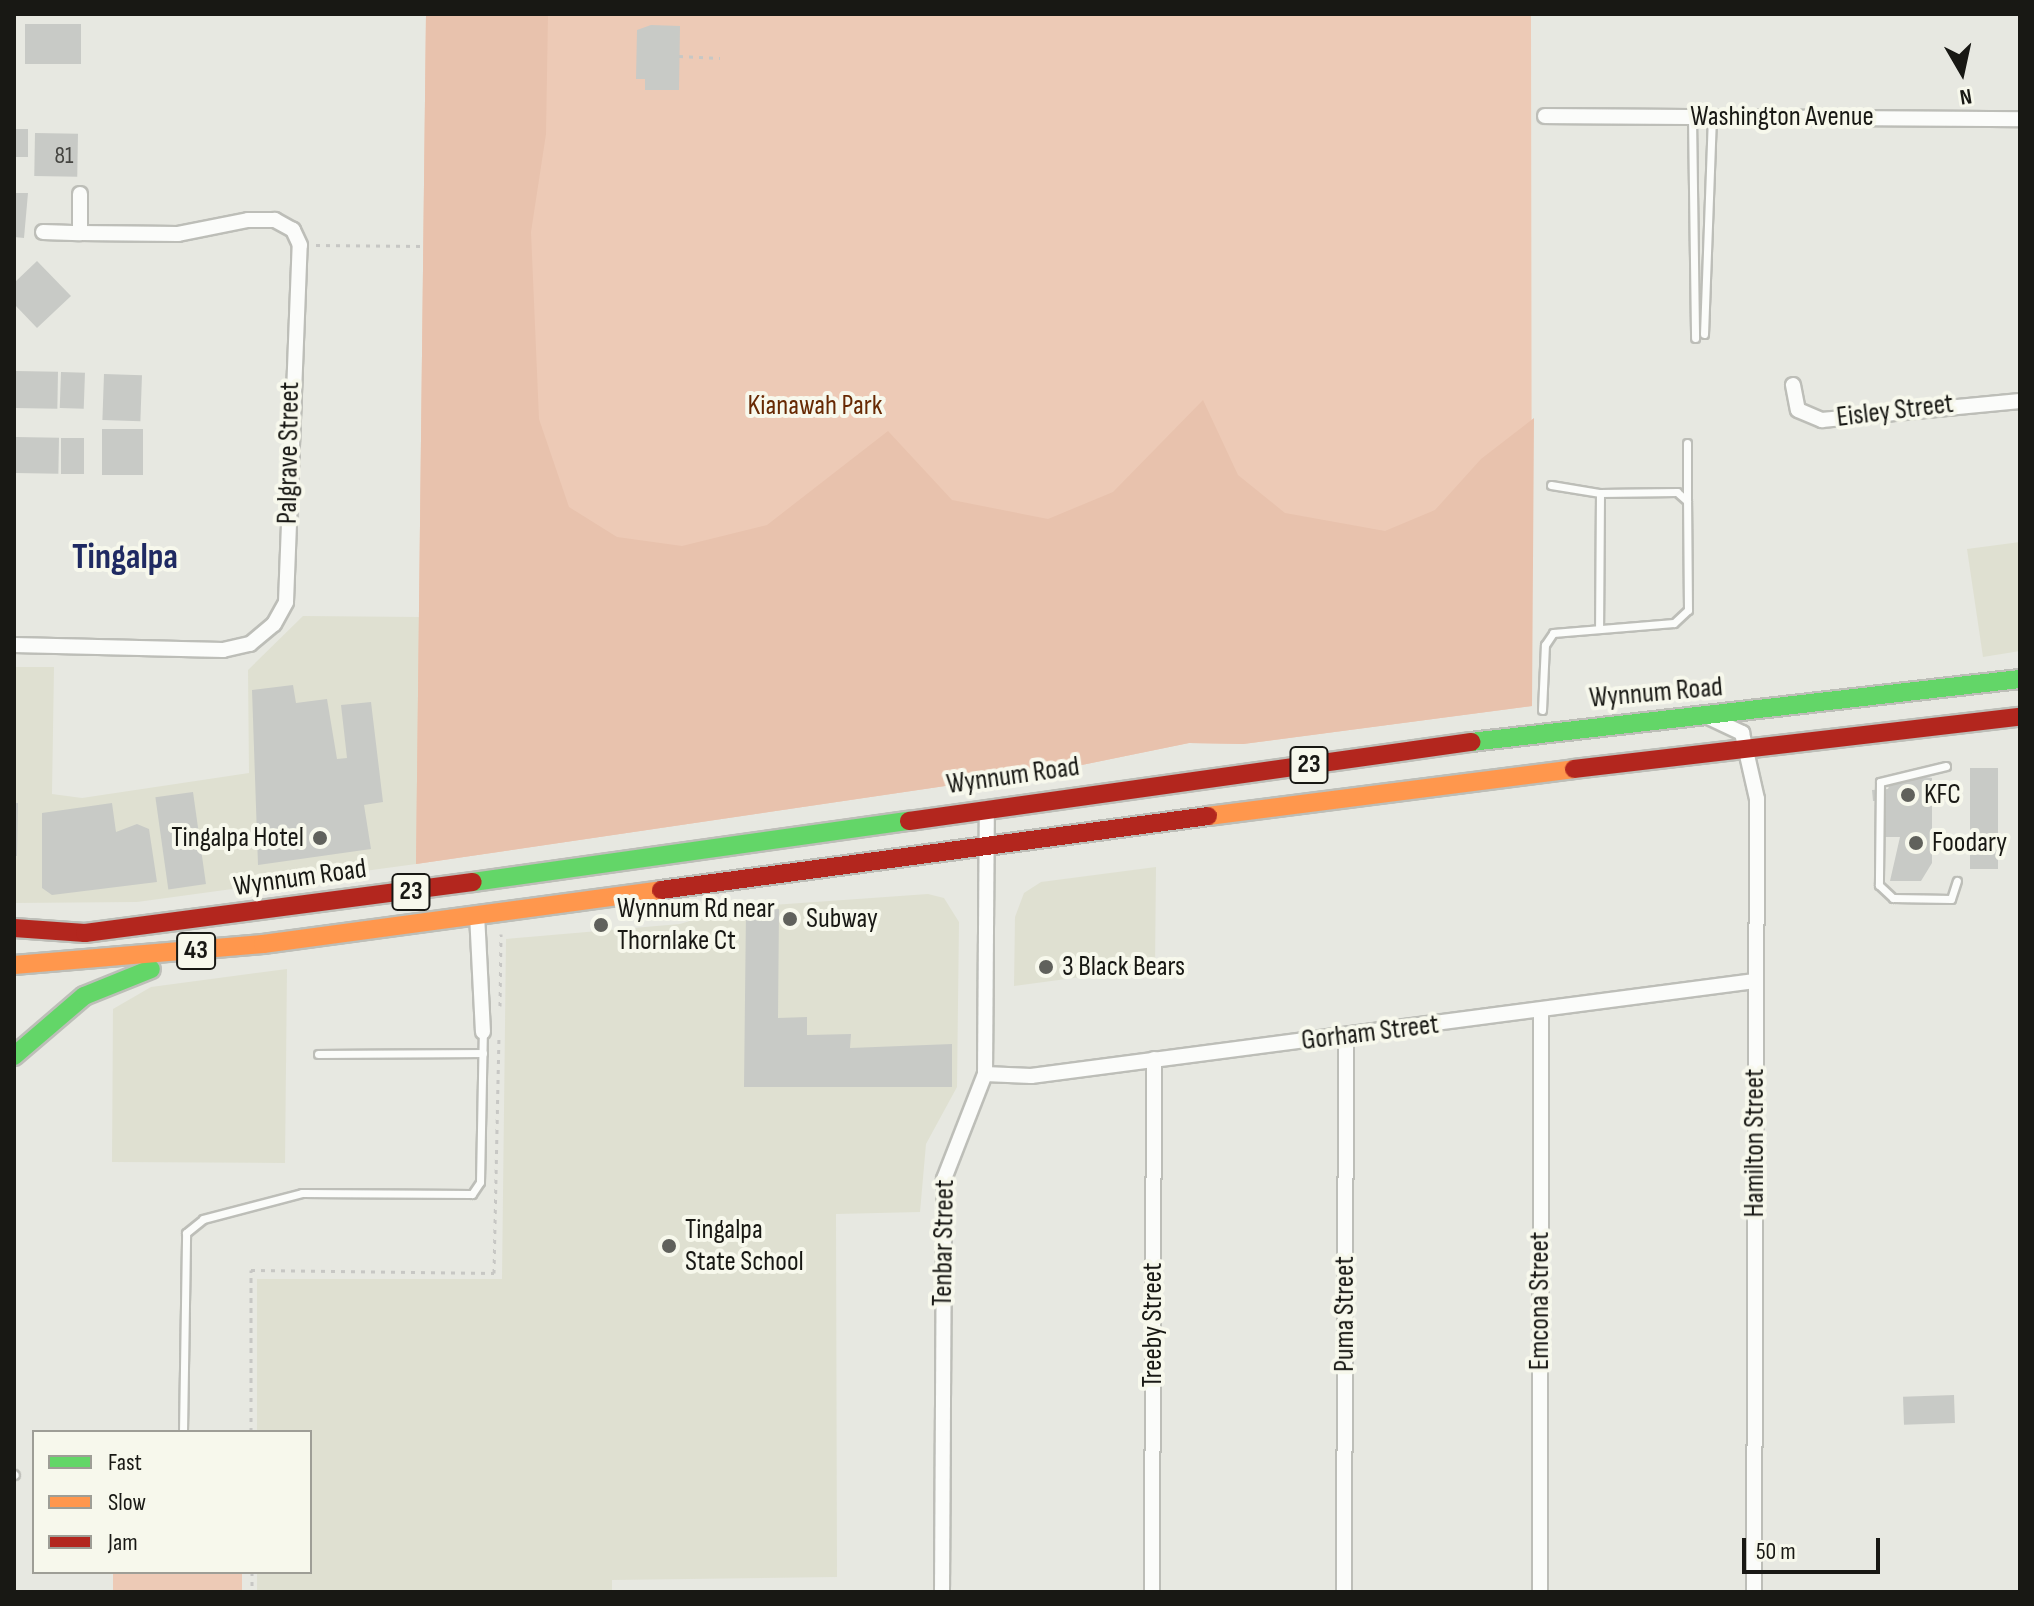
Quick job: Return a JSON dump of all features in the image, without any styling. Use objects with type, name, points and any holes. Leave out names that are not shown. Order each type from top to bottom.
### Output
[{"type":"main road","name":"Wynnum Road","points":[[14,928],[85,933],[173,924],[1365,757],[2020,679]]},
{"type":"main road","name":"23","points":[[14,1056],[61,1011],[119,978],[263,944],[1397,790],[2020,717]]},
{"type":"main road","points":[[1365,757],[1368,775],[1397,790]]},
{"type":"main road","name":"43","points":[[14,965],[263,944]]},
{"type":"street","name":"Washington Avenue","points":[[1545,116],[2020,119]]},
{"type":"street","points":[[80,194],[80,233]]},
{"type":"street","points":[[43,232],[178,234],[275,220],[300,245]]},
{"type":"street","name":"Palgrave Street","points":[[14,645],[223,650],[250,644],[274,624],[286,602],[300,245]]},
{"type":"street","name":"Eisley Street","points":[[1793,385],[1798,410],[1822,420],[2020,401]]},
{"type":"street","points":[[1708,717],[1742,733],[1749,751]]},
{"type":"street","name":"Hamilton Street","points":[[1749,751],[1757,799],[1754,1592]]},
{"type":"street","name":"Tenbar Street","points":[[942,1592],[944,1179],[985,1074],[987,808]]},
{"type":"street","points":[[477,914],[483,1032]]},
{"type":"street","name":"Gorham Street","points":[[985,1074],[1031,1076],[1755,981]]},
{"type":"street","name":"Emcona Street","points":[[1540,1592],[1541,1010]]},
{"type":"street","name":"Puma Street","points":[[1344,1592],[1346,1036]]},
{"type":"street","name":"Treeby Street","points":[[1152,1592],[1154,1059]]},
{"type":"lane","points":[[1692,117],[1695,338]]},
{"type":"lane","points":[[1704,334],[1712,117]]},
{"type":"lane","points":[[1542,710],[1545,645],[1553,633],[1674,623],[1688,610],[1687,443]]},
{"type":"lane","points":[[1551,485],[1600,493],[1677,492],[1687,501]]},
{"type":"lane","points":[[1599,629],[1600,493]]},
{"type":"lane","points":[[1946,766],[1880,782],[1879,885],[1893,898],[1951,899],[1957,881]]},
{"type":"lane","points":[[183,1430],[186,1233],[203,1219],[302,1193],[472,1194],[480,1182],[483,1032]]},
{"type":"lane","points":[[318,1054],[483,1053]]},
{"type":"path","points":[[679,56],[720,58]]},
{"type":"path","points":[[300,245],[423,246]]},
{"type":"path","points":[[499,1011],[501,934]]},
{"type":"path","points":[[251,1430],[251,1270],[494,1273],[499,1026]]},
{"type":"shaded area","points":[[426,14],[548,14],[546,134],[531,232],[539,419],[569,507],[617,537],[682,546],[767,525],[888,431],[952,500],[1048,519],[1113,492],[1203,400],[1238,475],[1285,513],[1385,531],[1435,510],[1481,459],[1534,418],[1532,706],[1243,744],[1189,743],[1067,768],[416,864]]},
{"type":"shaded area","points":[[2020,542],[2020,651],[1983,657],[1967,549]]},
{"type":"shaded area","points":[[303,616],[421,617],[416,864],[137,902],[14,903],[14,667],[54,667],[52,794],[82,798],[249,773],[248,670]]},
{"type":"shaded area","points":[[1156,867],[1155,967],[1014,986],[1015,917],[1024,893],[1041,882]]},
{"type":"shaded area","name":"Tingalpa State School","points":[[928,894],[944,898],[959,922],[957,1087],[926,1144],[920,1212],[836,1214],[837,1577],[612,1580],[612,1592],[257,1592],[257,1574],[312,1574],[312,1430],[257,1430],[257,1279],[502,1279],[506,939],[680,924],[731,908]]},
{"type":"shaded area","points":[[287,969],[285,1163],[112,1162],[113,1009],[151,987]]},
{"type":"green space","name":"Kianawah Park","points":[[426,14],[1531,14],[1532,706],[1243,744],[1189,743],[1067,768],[416,864]]},
{"type":"green space","points":[[113,1574],[242,1574],[242,1592],[113,1592]]},
{"type":"building","points":[[25,24],[81,24],[81,64],[25,64]]},
{"type":"building","points":[[651,25],[680,26],[679,90],[645,90],[645,79],[636,79],[637,30]]},
{"type":"building","points":[[14,129],[28,129],[28,157],[14,157]]},
{"type":"building","points":[[35,133],[78,134],[77,177],[34,176]]},
{"type":"building","points":[[14,193],[28,193],[24,238],[14,237]]},
{"type":"building","points":[[37,261],[71,296],[37,328],[14,304],[14,283]]},
{"type":"building","points":[[16,371],[58,372],[57,409],[15,408]]},
{"type":"building","points":[[61,372],[85,373],[84,409],[60,408]]},
{"type":"building","points":[[104,374],[142,375],[140,421],[102,420]]},
{"type":"building","points":[[102,429],[143,429],[143,475],[102,475]]},
{"type":"building","points":[[16,437],[59,438],[58,474],[15,473]]},
{"type":"building","points":[[61,438],[84,438],[84,474],[61,474]]},
{"type":"building","points":[[293,685],[296,703],[327,699],[337,759],[347,758],[341,705],[371,702],[383,802],[364,805],[371,849],[258,865],[252,690]]},
{"type":"building","points":[[1970,768],[1998,768],[1998,869],[1970,869]]},
{"type":"building","points":[[1894,773],[1932,778],[1932,863],[1921,881],[1890,881],[1900,837],[1883,837],[1883,801],[1873,801],[1872,790],[1888,789]]},
{"type":"building","points":[[193,792],[206,884],[168,889],[155,797]]},
{"type":"building","points":[[14,803],[18,803],[17,856],[14,856]]},
{"type":"building","points":[[112,803],[116,832],[137,824],[149,829],[157,882],[52,895],[42,888],[42,813]]},
{"type":"building","points":[[779,909],[778,1018],[807,1017],[807,1035],[851,1034],[850,1048],[952,1044],[952,1087],[744,1087],[746,910]]},
{"type":"building","points":[[1954,1395],[1955,1423],[1904,1425],[1903,1397]]},
{"type":"traffic: fast","points":[[1471,742],[2020,679]]},
{"type":"traffic: fast","points":[[473,882],[909,821]]},
{"type":"traffic: fast","points":[[14,1056],[84,996],[151,969]]},
{"type":"traffic: slow","points":[[1208,816],[1574,769]]},
{"type":"traffic: slow","points":[[14,965],[263,944],[661,890]]},
{"type":"traffic: jam","points":[[1574,769],[2020,717]]},
{"type":"traffic: jam","points":[[909,821],[1471,742]]},
{"type":"traffic: jam","points":[[661,890],[1208,816]]},
{"type":"traffic: jam","points":[[14,928],[85,933],[473,882]]},
{"type":"place","name":"KFC","points":[[1908,795]]},
{"type":"place","name":"Tingalpa Hotel","points":[[320,838]]},
{"type":"place","name":"Foodary","points":[[1916,843]]},
{"type":"place","name":"Subway","points":[[790,919]]},
{"type":"place","name":"Wynnum Rd near Thornlake Ct","points":[[601,925]]},
{"type":"place","name":"3 Black Bears","points":[[1046,967]]},
{"type":"place","name":"Tingalpa State School","points":[[669,1246]]},
{"type":"district","name":"Tingalpa","points":[[125,558]]}]
